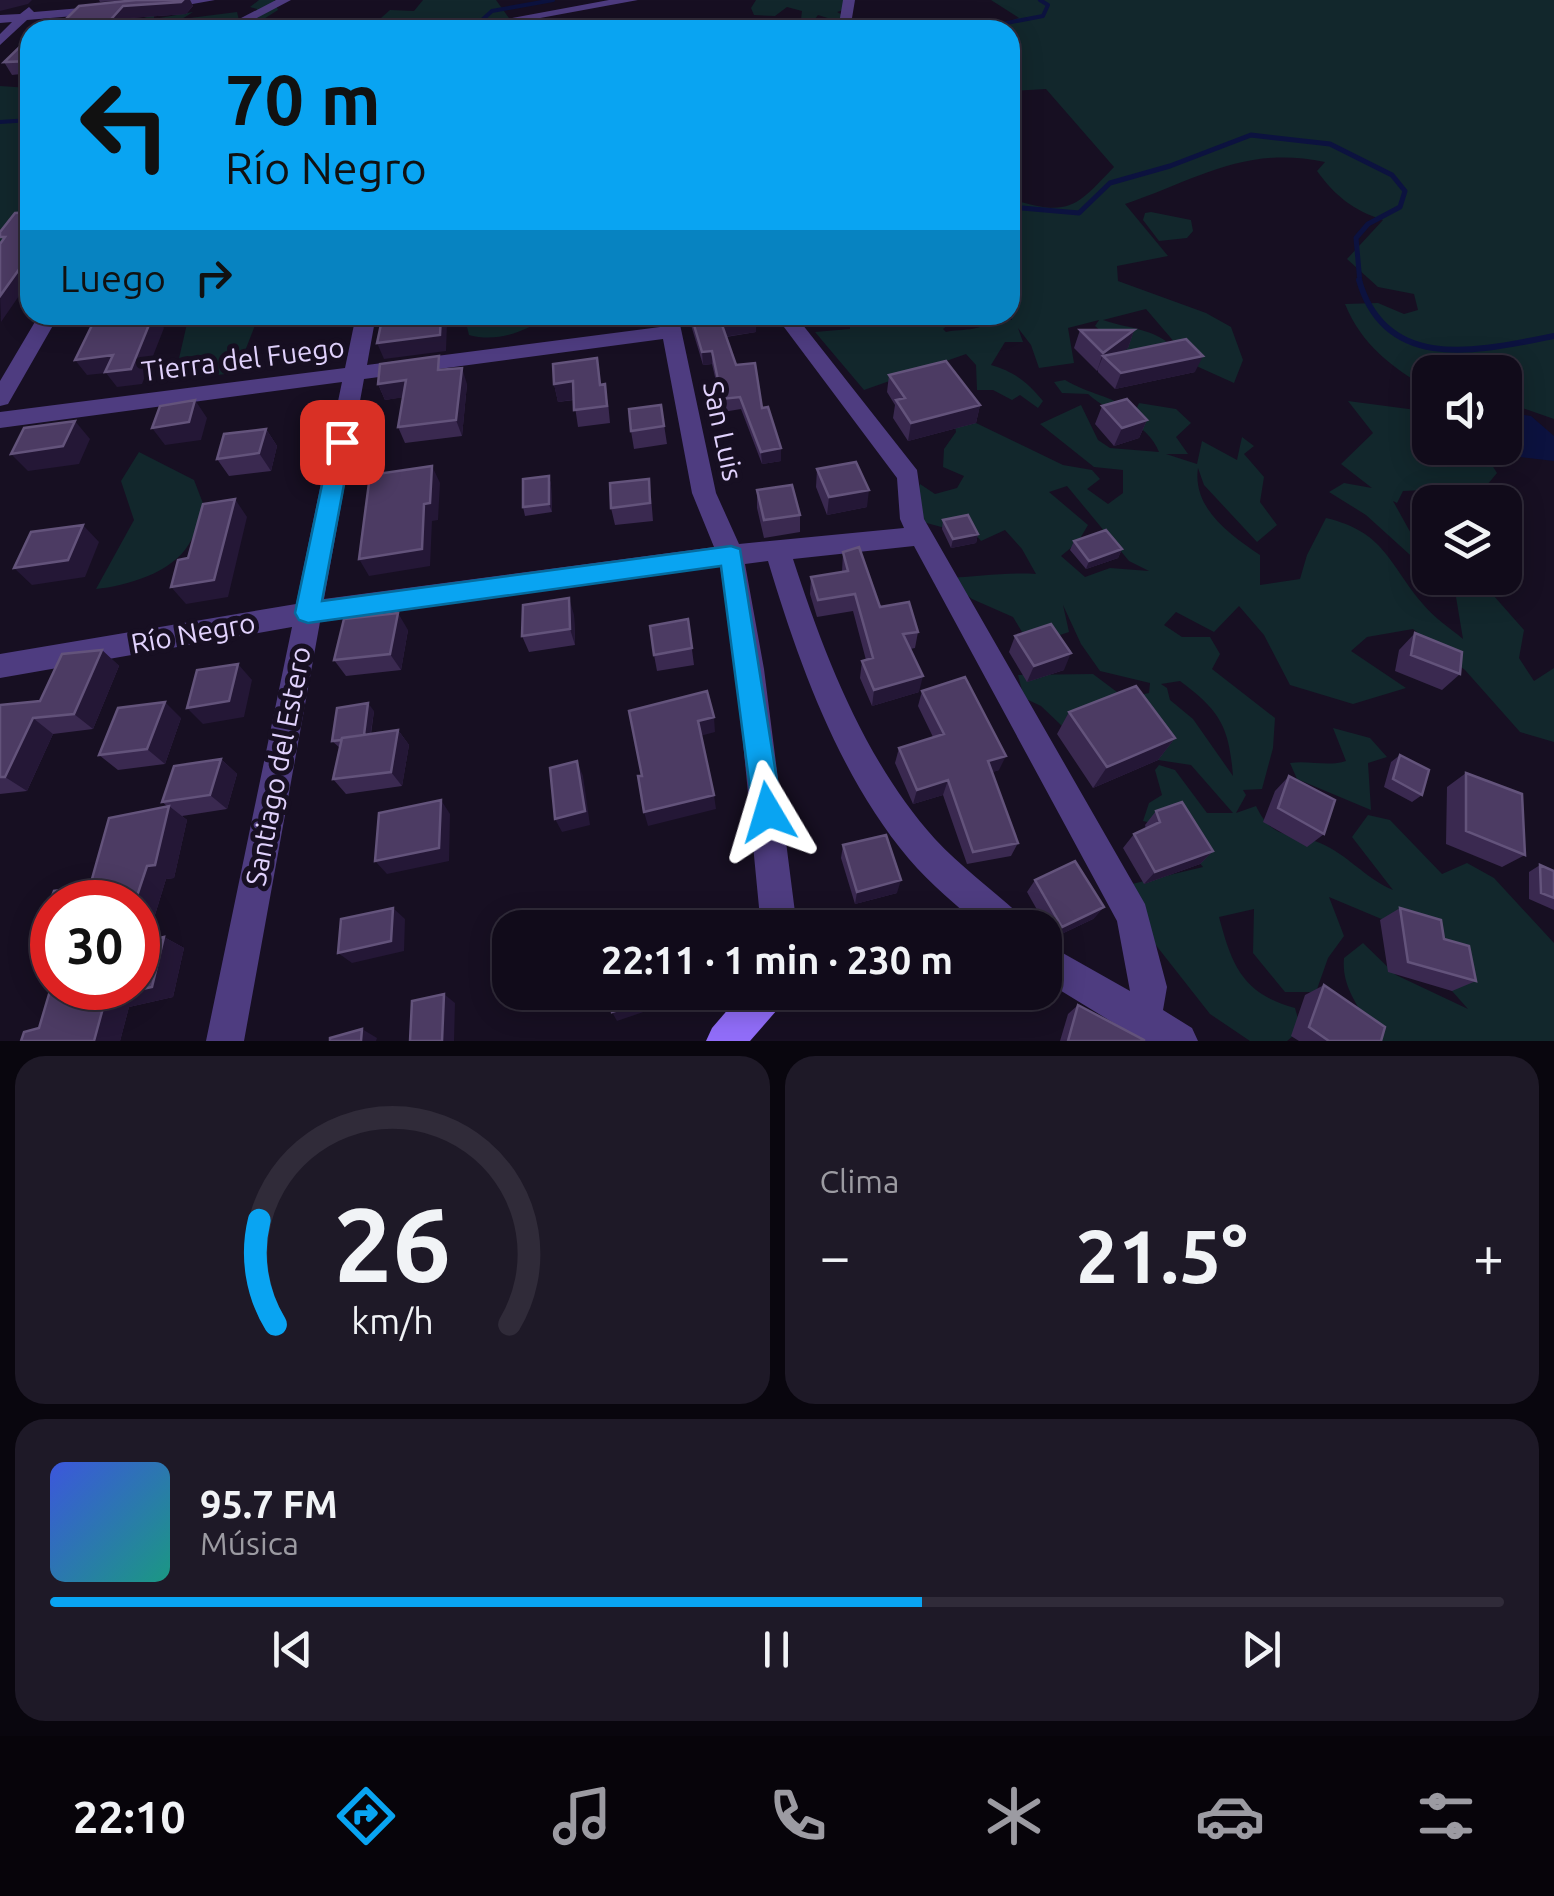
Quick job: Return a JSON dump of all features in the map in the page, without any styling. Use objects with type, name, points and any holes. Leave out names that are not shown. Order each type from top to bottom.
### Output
[{"type":"street","points":[[20,20],[39,0]]},
{"type":"street","points":[[145,7],[208,0]]},
{"type":"street","points":[[244,20],[285,0]]},
{"type":"street","points":[[514,19],[632,0]]},
{"type":"street","points":[[0,19],[128,8]]},
{"type":"street","points":[[0,41],[20,20]]},
{"type":"street","points":[[0,400],[42,325]]},
{"type":"street","name":"Santiago del Estero","points":[[224,1041],[364,325]]},
{"type":"street","name":"Tierra del Fuego","points":[[0,420],[355,374],[663,325]]},
{"type":"street","name":"San Luis","points":[[669,325],[704,493],[731,555],[752,688],[777,910]]},
{"type":"street","points":[[794,325],[909,476],[912,519],[1133,916],[1148,988],[1143,1019]]},
{"type":"street","name":"Río Negro","points":[[0,666],[308,613],[731,555],[921,536]]},
{"type":"street","points":[[777,550],[802,631],[869,773],[916,842],[990,910]]},
{"type":"street","points":[[1062,970],[1179,1041]]},
{"type":"street","points":[[725,1041],[751,1010]]},
{"type":"green space","points":[[259,0],[274,0],[278,10],[262,20],[239,20],[256,13],[257,9],[250,7]]},
{"type":"green space","points":[[423,0],[496,0],[510,20],[379,20],[390,10],[414,11]]},
{"type":"green space","points":[[756,0],[844,0],[847,9],[837,12],[846,17],[844,20],[818,15],[818,20],[804,20],[802,11],[787,7],[775,16],[754,15],[751,8]]},
{"type":"green space","points":[[991,0],[1554,0],[1554,419],[1522,408],[1522,355],[1412,355],[1412,378],[1369,343],[1345,304],[1378,303],[1404,314],[1418,310],[1414,294],[1378,287],[1347,259],[1383,220],[1354,207],[1331,188],[1317,171],[1325,162],[1296,158],[1245,161],[1125,204],[1168,256],[1117,266],[1118,281],[1206,313],[1231,327],[1243,360],[1234,383],[1194,365],[1146,309],[1103,320],[1155,335],[1179,355],[1112,355],[1109,338],[1095,326],[1099,320],[1068,328],[1074,363],[1039,368],[1031,345],[1018,328],[1023,342],[1005,342],[991,365],[1026,383],[1043,401],[1038,408],[1020,395],[1012,400],[993,390],[977,390],[976,365],[966,354],[864,390],[815,332],[850,329],[850,325],[948,325],[943,329],[946,332],[985,325],[1020,325],[1020,200],[1038,206],[1064,207],[1083,197],[1114,167],[1046,89],[1020,90],[1020,20],[1013,20],[1019,18]]},
{"type":"green space","points":[[193,12],[182,19],[237,12],[239,20],[139,20],[154,14],[154,19]]},
{"type":"green space","points":[[0,86],[20,87],[20,240],[0,271]]},
{"type":"green space","points":[[1145,213],[1191,220],[1193,231],[1187,238],[1159,241],[1143,220]]},
{"type":"green space","points":[[187,325],[255,325],[245,351],[261,370],[174,380]]},
{"type":"green space","points":[[466,325],[531,325],[491,338],[469,335]]},
{"type":"green space","points":[[1065,380],[1135,412],[1139,403],[1176,409],[1191,423],[1176,437],[1188,454],[1166,454],[1197,464],[1202,441],[1237,460],[1242,437],[1254,446],[1244,454],[1264,477],[1260,502],[1277,525],[1257,542],[1204,485],[1198,468],[1198,482],[1201,496],[1216,519],[1260,555],[1260,585],[1300,579],[1326,518],[1346,524],[1374,541],[1412,595],[1463,639],[1454,595],[1493,595],[1524,630],[1519,658],[1534,681],[1554,668],[1554,742],[1520,732],[1465,670],[1413,629],[1367,637],[1351,651],[1406,688],[1353,704],[1290,685],[1264,635],[1239,606],[1214,632],[1176,612],[1164,625],[1182,637],[1210,637],[1220,654],[1212,669],[1275,718],[1273,748],[1262,789],[1243,790],[1246,795],[1236,813],[1256,806],[1276,830],[1330,848],[1393,890],[1352,837],[1368,815],[1390,820],[1442,874],[1467,863],[1494,878],[1554,943],[1554,1041],[1373,1041],[1344,970],[1344,958],[1363,943],[1396,975],[1468,1009],[1452,991],[1447,957],[1391,923],[1329,897],[1344,936],[1328,958],[1316,992],[1285,992],[1253,953],[1254,909],[1219,917],[1242,976],[1263,995],[1295,1008],[1301,1029],[1287,1041],[1250,1041],[1210,1014],[1133,916],[1132,884],[1203,867],[1169,827],[1143,821],[1149,803],[1162,795],[1155,770],[1159,765],[1175,770],[1207,813],[1233,813],[1191,765],[1158,760],[1129,725],[1094,718],[1062,726],[1041,706],[1024,698],[1018,675],[1093,674],[1125,698],[1149,693],[1150,683],[1100,671],[1081,644],[1063,605],[1069,632],[1030,645],[1013,617],[972,599],[946,578],[1036,574],[1005,530],[981,541],[963,520],[945,528],[912,519],[920,484],[935,494],[957,488],[964,476],[943,467],[944,449],[956,432],[954,420],[964,408],[976,423],[1063,465],[1092,470],[1100,479],[1087,489],[1108,504],[1123,493],[1123,470],[1094,467],[1040,424],[1081,405],[1098,440],[1110,448],[1159,452],[1153,441],[1088,394],[1062,393],[1054,382]],"holes":[[[1067,486],[1129,561],[1149,571],[1110,568],[1085,577],[1061,556],[1078,542],[1088,525],[1049,492]],[[1180,681],[1205,701],[1225,732],[1233,776],[1193,719],[1170,700],[1167,688],[1161,684]]]},
{"type":"green space","points":[[1348,401],[1412,409],[1412,465],[1492,465],[1497,473],[1487,485],[1412,485],[1412,491],[1403,491],[1397,503],[1393,501],[1412,535],[1412,557],[1366,515],[1329,492],[1344,483],[1372,488],[1341,464],[1373,433]]},
{"type":"green space","points":[[139,452],[194,480],[204,506],[189,544],[172,563],[134,581],[96,589],[134,520],[121,481]]},
{"type":"green space","points":[[1333,728],[1370,738],[1387,757],[1368,763],[1371,810],[1297,779],[1290,763],[1346,761]]},
{"type":"shaded area","points":[[1522,415],[1531,416],[1554,436],[1554,461],[1522,457]]},
{"type":"building","points":[[183,0],[123,6],[110,20],[65,20],[79,6]]},
{"type":"building","points":[[20,47],[20,61],[4,62]]},
{"type":"building","points":[[15,213],[20,213],[20,268],[0,296],[0,244],[5,237],[0,237],[0,232]]},
{"type":"building","points":[[92,325],[149,325],[131,369],[105,372],[113,355],[75,360]]},
{"type":"building","points":[[381,325],[440,325],[440,335],[377,343]]},
{"type":"building","points":[[694,325],[722,325],[736,365],[755,363],[762,408],[768,407],[781,448],[761,452],[740,397],[722,399],[712,351],[702,352]]},
{"type":"building","points":[[1080,330],[1134,330],[1103,353]]},
{"type":"building","points":[[1186,339],[1203,356],[1121,373],[1103,356]]},
{"type":"building","points":[[439,356],[438,370],[462,368],[456,420],[398,427],[406,380],[378,384],[380,364]]},
{"type":"building","points":[[597,358],[607,406],[574,410],[573,381],[554,384],[553,364]]},
{"type":"building","points":[[946,361],[980,405],[911,423],[896,400],[905,398],[889,375]]},
{"type":"building","points":[[1127,399],[1147,420],[1122,428],[1102,406]]},
{"type":"building","points":[[195,400],[189,422],[152,428],[160,406]]},
{"type":"building","points":[[661,405],[664,426],[631,431],[629,409]]},
{"type":"building","points":[[75,421],[63,446],[11,454],[24,428]]},
{"type":"building","points":[[266,429],[259,453],[217,459],[224,434]]},
{"type":"building","points":[[856,462],[869,490],[829,497],[817,469]]},
{"type":"building","points":[[432,466],[430,503],[424,504],[422,549],[359,559],[370,475]]},
{"type":"building","points":[[549,476],[549,504],[523,507],[523,479]]},
{"type":"building","points":[[649,479],[650,503],[611,508],[610,483]]},
{"type":"building","points":[[792,485],[800,515],[764,520],[757,490]]},
{"type":"building","points":[[235,499],[214,580],[171,587],[178,560],[188,558],[203,504]]},
{"type":"building","points":[[968,515],[978,534],[953,539],[943,520]]},
{"type":"building","points":[[83,525],[68,560],[14,568],[31,532]]},
{"type":"building","points":[[1106,530],[1122,549],[1089,561],[1074,541]]},
{"type":"building","points":[[859,547],[880,607],[909,602],[918,632],[903,634],[923,676],[874,690],[862,661],[873,658],[855,594],[818,600],[811,577],[848,571],[843,552]]},
{"type":"building","points":[[569,598],[570,629],[522,636],[523,605]]},
{"type":"building","points":[[398,613],[390,654],[334,660],[344,619]]},
{"type":"building","points":[[688,619],[692,648],[654,655],[650,626]]},
{"type":"building","points":[[1051,624],[1071,653],[1034,666],[1015,636]]},
{"type":"building","points":[[1415,633],[1462,652],[1460,674],[1411,655]]},
{"type":"building","points":[[102,650],[74,714],[33,718],[5,777],[0,777],[0,705],[40,701],[62,654]]},
{"type":"building","points":[[238,664],[229,701],[187,708],[197,670]]},
{"type":"building","points":[[965,677],[1006,756],[988,761],[1018,843],[973,852],[948,780],[917,790],[899,748],[944,734],[922,691]]},
{"type":"building","points":[[1136,686],[1175,738],[1107,767],[1069,712]]},
{"type":"building","points":[[707,691],[714,717],[698,721],[714,795],[644,812],[638,776],[642,776],[629,711]]},
{"type":"building","points":[[165,702],[147,749],[99,755],[118,708]]},
{"type":"building","points":[[368,703],[364,735],[332,741],[337,708]]},
{"type":"building","points":[[398,730],[391,772],[333,779],[342,738]]},
{"type":"building","points":[[1400,755],[1429,770],[1422,795],[1393,779]]},
{"type":"building","points":[[221,759],[210,795],[162,802],[174,766]]},
{"type":"building","points":[[577,761],[585,811],[555,819],[550,768]]},
{"type":"building","points":[[1466,773],[1522,794],[1525,855],[1466,831]]},
{"type":"building","points":[[1289,776],[1335,800],[1324,834],[1278,808]]},
{"type":"building","points":[[441,800],[439,848],[375,861],[379,813]]},
{"type":"building","points":[[1182,802],[1213,851],[1155,872],[1134,834],[1160,822],[1156,811]]},
{"type":"building","points":[[169,806],[155,865],[147,866],[142,880],[92,880],[109,818]]},
{"type":"building","points":[[886,835],[901,880],[857,892],[843,845]]},
{"type":"building","points":[[1075,861],[1104,907],[1062,927],[1062,910],[1052,910],[1035,880]]},
{"type":"building","points":[[1540,865],[1554,871],[1554,898],[1541,893]]},
{"type":"building","points":[[393,908],[391,941],[338,953],[341,919]]},
{"type":"building","points":[[1400,908],[1441,920],[1444,939],[1469,946],[1476,981],[1408,962]]},
{"type":"building","points":[[1324,985],[1385,1027],[1381,1041],[1329,1041],[1309,1027]]},
{"type":"building","points":[[444,994],[442,1041],[410,1041],[412,1001]]},
{"type":"building","points":[[1078,1005],[1144,1040],[1144,1041],[1068,1041]]},
{"type":"building","points":[[44,1010],[102,1010],[94,1041],[21,1041],[24,1032],[39,1028]]},
{"type":"building","points":[[362,1029],[361,1041],[330,1041],[330,1038]]},
{"type":"waterway","points":[[482,20],[492,11],[553,0]]},
{"type":"waterway","points":[[1020,20],[1043,16],[1048,5],[1040,0]]},
{"type":"waterway","points":[[0,122],[20,121]]},
{"type":"waterway","points":[[1020,208],[1079,213],[1110,183],[1170,166],[1251,135],[1330,144],[1392,175],[1405,191],[1400,207],[1368,224],[1356,238],[1360,282]]},
{"type":"waterway","points":[[1360,282],[1372,310],[1391,331],[1414,343],[1440,349],[1468,349],[1554,336]]},
{"type":"route","points":[[342,442],[308,613],[731,555],[768,812]]}]
